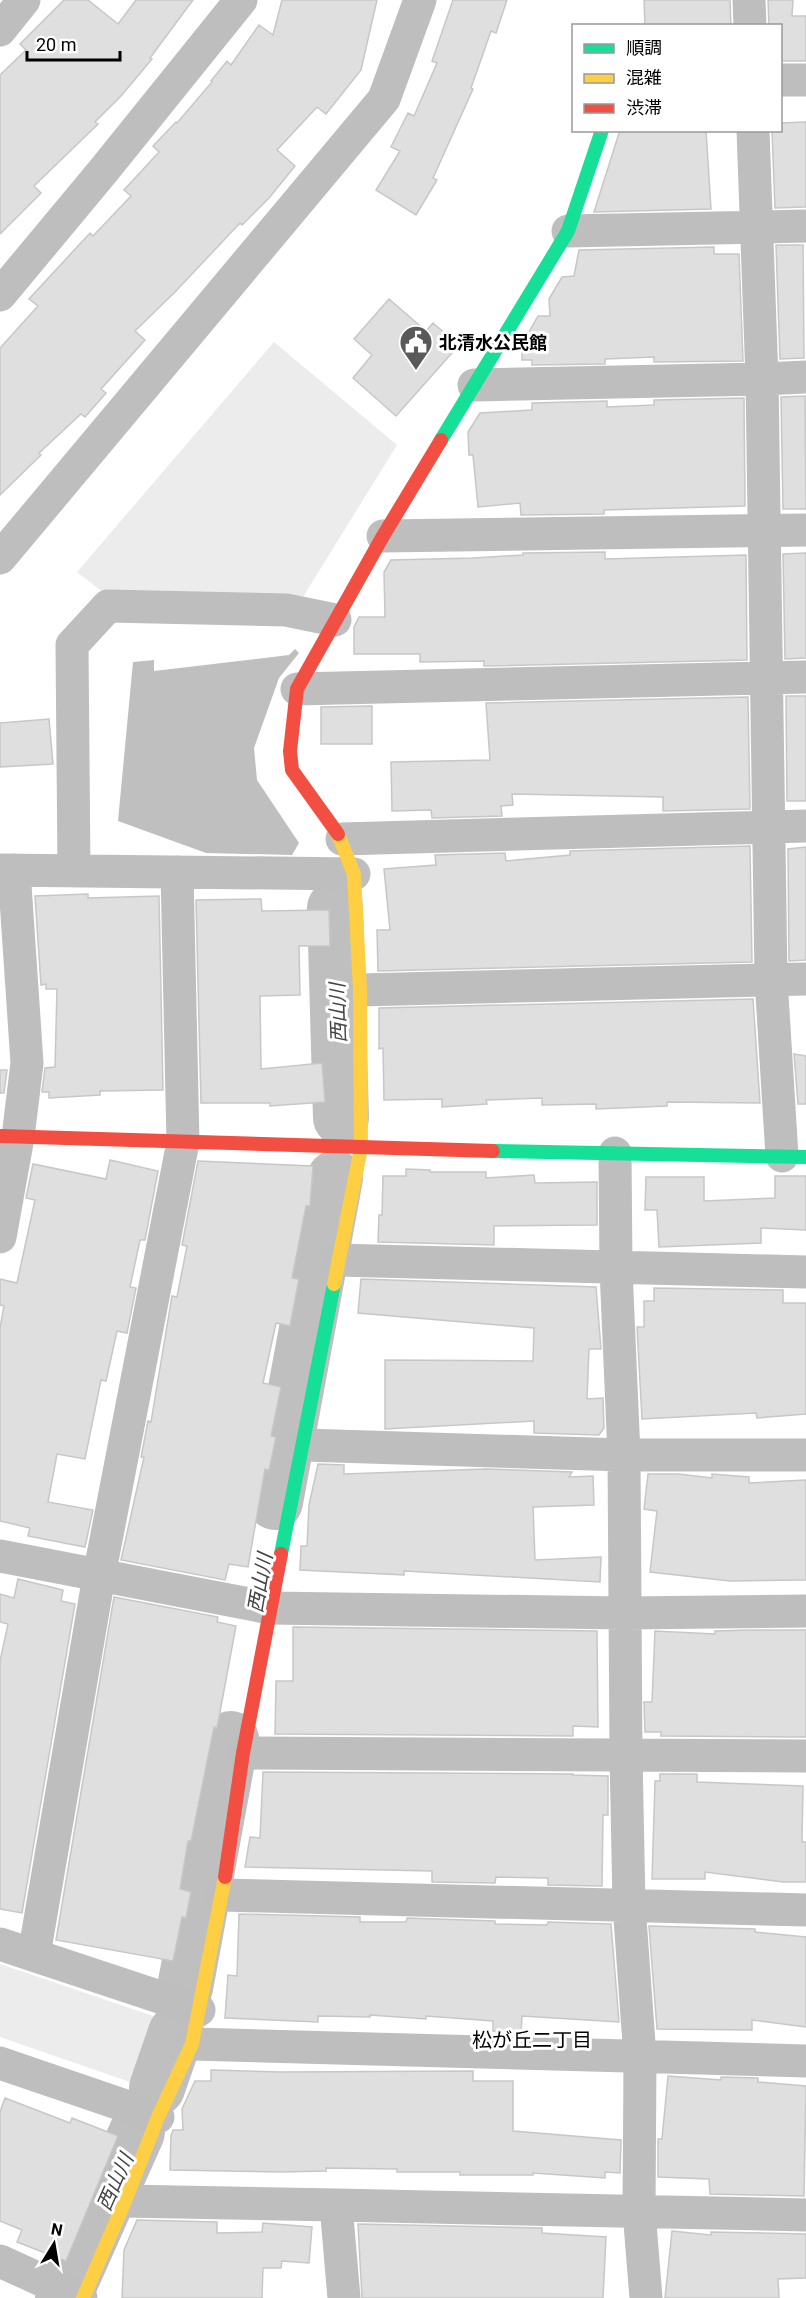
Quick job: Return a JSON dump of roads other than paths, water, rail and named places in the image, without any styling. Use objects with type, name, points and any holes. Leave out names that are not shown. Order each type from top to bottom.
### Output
[{"type":"street","points":[[0,30],[24,0]]},
{"type":"street","points":[[4,282],[104,170],[241,0]]},
{"type":"street","points":[[0,558],[384,99],[420,0]]},
{"type":"street","points":[[749,0],[750,24]]},
{"type":"street","points":[[782,80],[806,80]]},
{"type":"street","points":[[0,2261],[82,2298],[125,2201],[158,2117],[192,2044],[222,1895],[243,1754],[270,1608],[304,1445],[337,1260],[361,1148],[360,990],[354,874],[342,838],[292,770],[290,751],[297,689],[383,536],[567,231],[601,132]]},
{"type":"street","points":[[9,1136],[361,1148],[794,1156],[771,979],[762,379],[753,132]]},
{"type":"street","points":[[567,231],[806,226]]},
{"type":"street","points":[[474,386],[806,377]]},
{"type":"street","points":[[383,536],[806,530]]},
{"type":"street","points":[[74,871],[72,645],[108,606],[286,610],[335,620]]},
{"type":"street","points":[[297,689],[806,677]]},
{"type":"street","points":[[342,838],[806,826]]},
{"type":"street","points":[[0,1237],[9,1136],[27,1063],[7,870],[354,874]]},
{"type":"street","points":[[34,1955],[99,1576],[183,1143],[177,872]]},
{"type":"street","points":[[360,990],[806,979]]},
{"type":"street","points":[[615,1153],[616,1269],[624,1455],[629,1905],[640,2057],[639,2211],[646,2298]]},
{"type":"street","points":[[337,1260],[616,1269],[806,1272]]},
{"type":"street","points":[[304,1445],[624,1455],[806,1455]]},
{"type":"street","points":[[0,1556],[270,1608],[624,1613],[806,1611]]},
{"type":"street","points":[[243,1754],[806,1756]]},
{"type":"street","points":[[222,1895],[806,1910]]},
{"type":"street","points":[[0,1944],[199,2010]]},
{"type":"street","points":[[192,2044],[806,2061]]},
{"type":"street","points":[[0,2062],[158,2117]]},
{"type":"street","points":[[125,2201],[806,2215]]},
{"type":"street","points":[[336,2205],[344,2298]]},
{"type":"waterway","name":"西山川","points":[[335,908],[341,1118]]},
{"type":"waterway","name":"西山川","points":[[275,1502],[335,1178]]},
{"type":"waterway","name":"西山川","points":[[185,1988],[231,1739]]},
{"type":"waterway","name":"西山川","points":[[157,2088],[176,2033]]},
{"type":"waterway","name":"西山川","points":[[63,2298],[137,2132]]},
{"type":"place","name":"北清水公民館","points":[[416,371]]},
{"type":"district","name":"松が丘二丁目","points":[[532,2040]]}]
